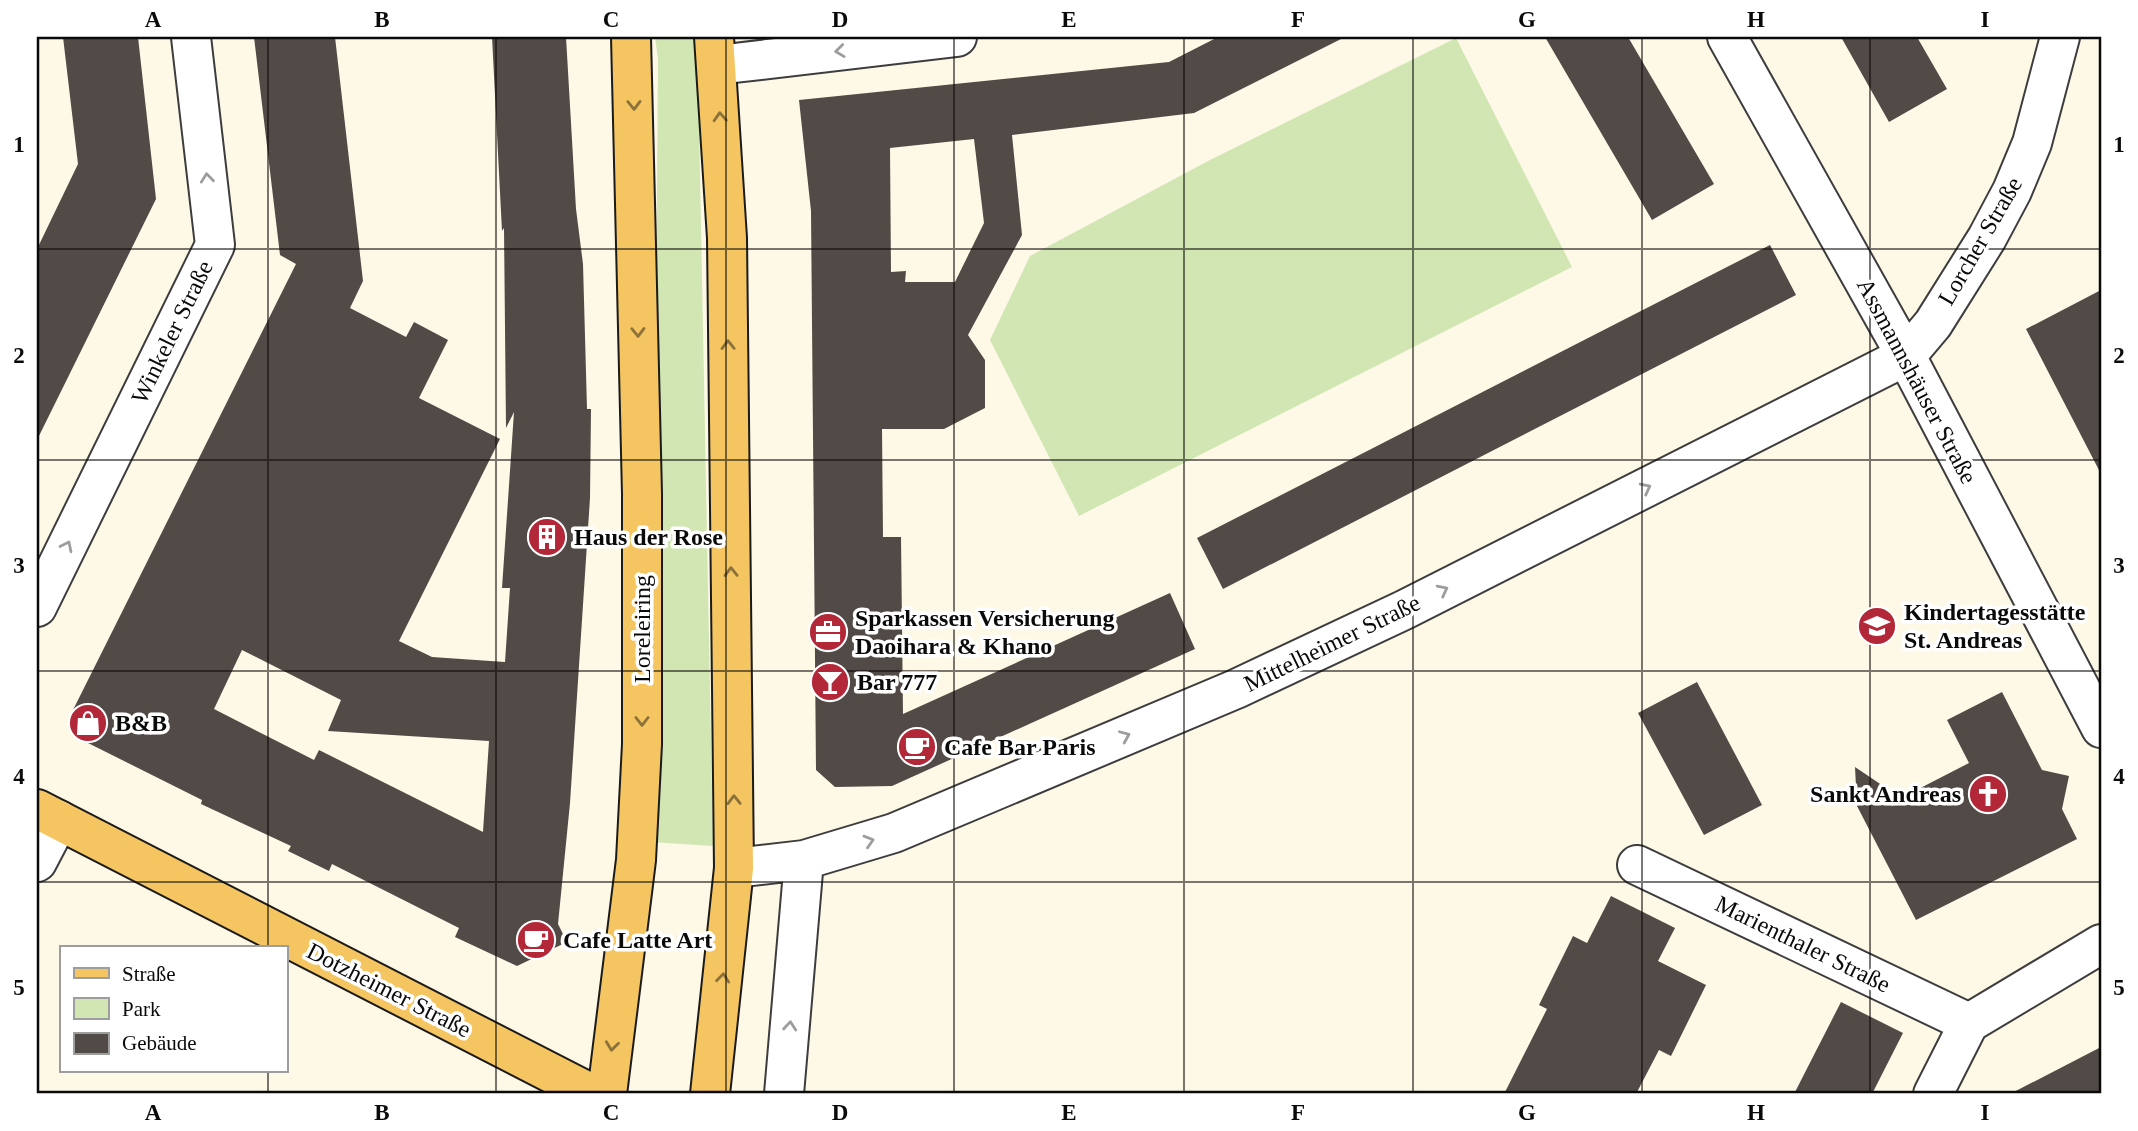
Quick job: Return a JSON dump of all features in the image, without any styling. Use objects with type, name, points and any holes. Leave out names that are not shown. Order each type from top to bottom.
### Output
[{"type":"main road","name":"Loreleiring","points":[[607,1094],[636,860],[642,744],[642,494],[631,37]]},
{"type":"main road","points":[[709,1094],[734,868],[727,238],[716,51]]},
{"type":"main road","name":"Dotzheimer Straße","points":[[48,815],[592,1094]]},
{"type":"street","name":"Winkeler Straße","points":[[37,607],[215,246],[191,37]]},
{"type":"street","points":[[716,51],[957,37]]},
{"type":"street","name":"Assmannshäuser Straße","points":[[1727,37],[1906,356],[2086,664],[2101,728]]},
{"type":"street","name":"Lorcher Straße","points":[[1906,356],[1933,324],[1987,238],[2012,191],[2032,143],[2060,37]]},
{"type":"street","name":"Mittelheimer Straße","points":[[734,868],[804,860],[894,833],[1236,690],[1404,610],[1906,356]]},
{"type":"street","points":[[37,862],[48,815]]},
{"type":"street","points":[[784,1094],[804,860]]},
{"type":"street","name":"Marienthaler Straße","points":[[1637,865],[1969,1023]]},
{"type":"street","points":[[1933,1094],[1969,1023],[2101,944]]},
{"type":"green space","points":[[655,37],[694,37],[698,73],[713,846],[652,842],[658,59]]},
{"type":"green space","points":[[1456,38],[1572,267],[1079,516],[990,340],[1030,256],[1208,161]]},
{"type":"building","points":[[63,37],[138,37],[156,199],[37,440],[37,249],[78,164]]},
{"type":"building","points":[[254,37],[335,37],[363,281],[350,308],[406,337],[414,322],[448,340],[419,398],[500,439],[399,641],[432,657],[505,662],[510,588],[502,588],[514,412],[506,428],[504,228],[502,231],[492,37],[566,37],[576,209],[583,264],[587,409],[591,409],[590,498],[570,803],[558,924],[567,942],[517,966],[455,937],[459,928],[332,864],[329,871],[288,851],[291,846],[201,804],[202,800],[80,739],[72,712],[296,264],[280,255]],"holes":[[[242,650],[341,700],[328,731],[489,741],[483,832],[319,750],[314,760],[214,709]]]},
{"type":"building","points":[[1218,37],[1345,37],[1194,113],[1012,135],[1022,235],[968,335],[985,360],[985,408],[944,429],[882,429],[883,537],[901,537],[903,714],[1170,593],[1195,649],[892,786],[835,787],[816,770],[811,211],[799,100],[1169,62]],"holes":[[[974,139],[984,223],[955,282],[905,282],[906,271],[891,272],[890,148]]]},
{"type":"building","points":[[1545,37],[1628,37],[1714,184],[1652,220]]},
{"type":"building","points":[[1841,37],[1917,37],[1947,89],[1889,122]]},
{"type":"building","points":[[1770,245],[1796,295],[1223,589],[1197,538]]},
{"type":"building","points":[[2101,290],[2101,474],[2026,329]]},
{"type":"building","points":[[1697,682],[1762,805],[1704,835],[1638,713]]},
{"type":"building","name":"Sankt Andreas","points":[[2002,692],[2042,770],[2069,776],[2062,809],[2077,839],[1916,920],[1857,806],[1855,767],[1901,798],[1969,763],[1947,720]]},
{"type":"building","points":[[1611,896],[1675,928],[1658,961],[1706,985],[1671,1056],[1659,1050],[1636,1094],[1504,1094],[1547,1009],[1539,1005],[1573,936],[1587,943]]},
{"type":"building","points":[[1841,1002],[1903,1033],[1872,1094],[1794,1094]]},
{"type":"building","points":[[2101,1047],[2101,1094],[2010,1094]]},
{"type":"place","name":"Haus der Rose","points":[[547,537]]},
{"type":"place","name":"Kindertagesstätte St. Andreas","points":[[1877,626]]},
{"type":"place","name":"Sparkassen Versicherung Daoihara & Khano","points":[[828,632]]},
{"type":"place","name":"Bar 777","points":[[830,682]]},
{"type":"place","name":"B&B","points":[[88,723]]},
{"type":"place","name":"Cafe Bar Paris","points":[[917,747]]},
{"type":"place","name":"Sankt Andreas","points":[[1988,794]]},
{"type":"place","name":"Cafe Latte Art","points":[[536,940]]}]
